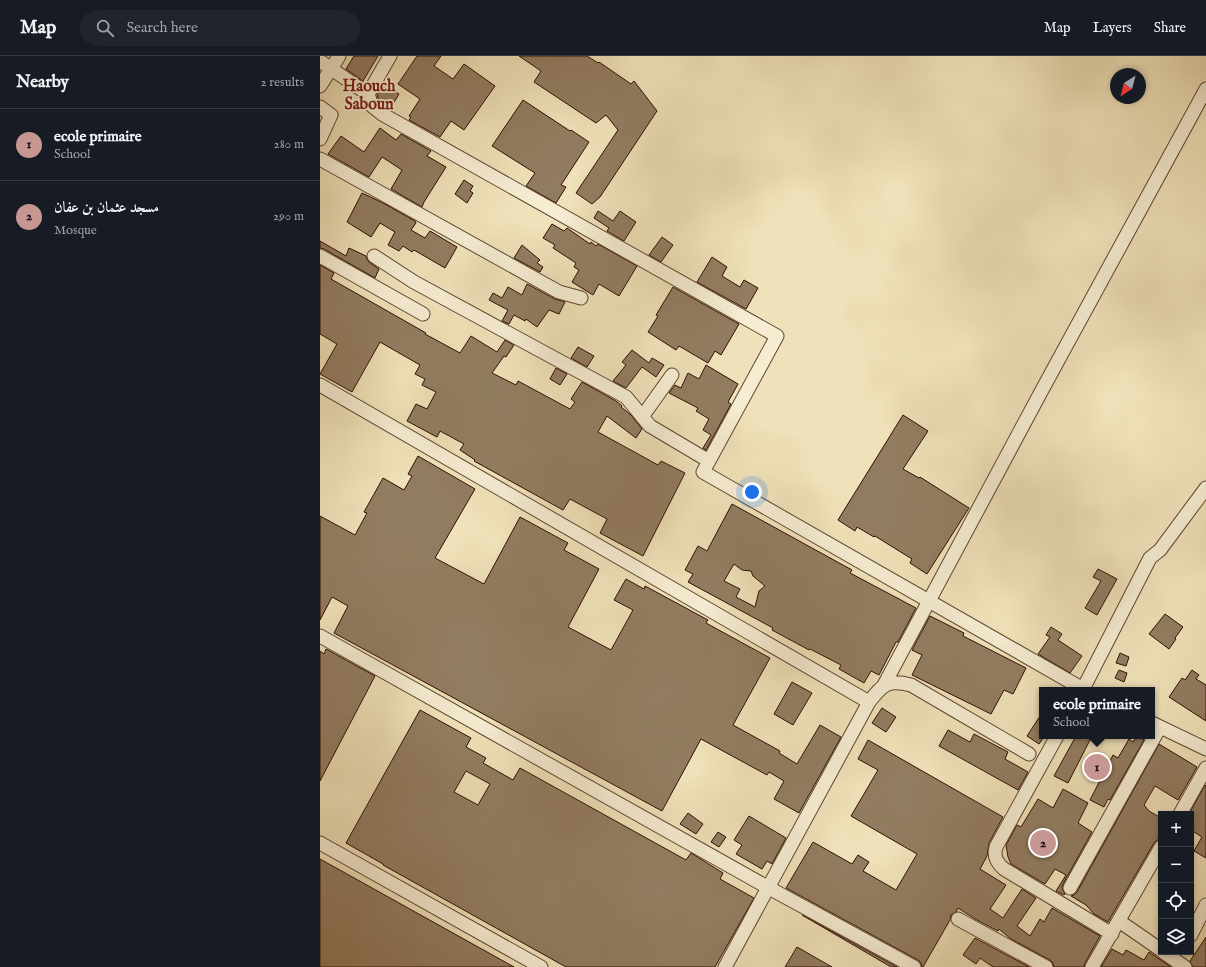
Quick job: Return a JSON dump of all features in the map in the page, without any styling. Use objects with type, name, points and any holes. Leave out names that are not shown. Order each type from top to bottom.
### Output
[{"type":"street","points":[[320,86],[338,56]]},
{"type":"street","points":[[368,94],[390,56]]},
{"type":"street","points":[[320,61],[368,94],[372,106],[382,114],[777,336],[703,472],[1078,687]]},
{"type":"street","points":[[725,967],[869,702],[884,685],[1042,390],[1206,89]]},
{"type":"street","points":[[320,107],[331,115],[320,139]]},
{"type":"street","points":[[320,159],[559,292],[581,298]]},
{"type":"street","points":[[320,256],[423,314]]},
{"type":"street","points":[[374,256],[414,282],[626,397],[650,426],[709,461]]},
{"type":"street","points":[[642,417],[672,375]]},
{"type":"street","points":[[320,385],[869,702]]},
{"type":"street","points":[[1085,687],[1150,558],[1160,550],[1206,488]]},
{"type":"street","points":[[320,636],[769,888],[914,967]]},
{"type":"street","points":[[884,685],[899,682],[911,685],[1029,754]]},
{"type":"street","points":[[1156,725],[1206,749]]},
{"type":"street","points":[[1055,739],[996,847],[994,852],[996,861],[1004,869],[1112,934]]},
{"type":"street","points":[[1070,888],[1149,739]]},
{"type":"street","points":[[1182,811],[1206,768]]},
{"type":"street","points":[[320,843],[541,967]]},
{"type":"street","points":[[1092,967],[1158,852]]},
{"type":"street","points":[[1194,929],[1206,905]]},
{"type":"street","points":[[958,919],[1046,967]]},
{"type":"street","points":[[1119,921],[1158,948]]},
{"type":"street","points":[[1169,955],[1180,962]]},
{"type":"building","points":[[354,56],[378,56],[363,81],[346,69]]},
{"type":"building","points":[[417,56],[441,56],[434,66],[453,79],[464,64],[495,86],[464,130],[451,121],[440,137],[409,120],[411,117],[409,116],[420,99],[398,84]]},
{"type":"building","points":[[519,56],[587,56],[598,63],[599,62],[631,84],[634,81],[657,111],[600,197],[592,204],[576,193],[618,130],[606,115],[596,123],[534,82],[541,71]]},
{"type":"building","points":[[384,84],[399,94],[390,109],[379,101],[377,95]]},
{"type":"building","points":[[523,100],[589,142],[561,185],[566,187],[556,203],[526,186],[535,173],[492,146]]},
{"type":"building","points":[[380,128],[396,140],[401,134],[431,151],[427,156],[446,167],[422,207],[391,189],[402,170],[382,157],[369,177],[328,154],[341,136],[364,152]]},
{"type":"building","points":[[464,180],[473,186],[470,191],[473,193],[467,203],[455,194]]},
{"type":"building","points":[[362,193],[415,221],[416,223],[411,230],[425,238],[430,231],[457,247],[445,268],[414,250],[412,252],[403,246],[399,251],[388,245],[395,232],[380,223],[371,237],[347,222]]},
{"type":"building","points":[[598,211],[613,221],[620,211],[636,222],[624,241],[607,231],[609,228],[594,218]]},
{"type":"building","points":[[552,224],[564,231],[567,228],[590,244],[591,242],[596,246],[598,244],[637,266],[619,296],[599,284],[593,295],[572,282],[579,270],[574,267],[576,263],[553,248],[555,245],[543,238]]},
{"type":"building","points":[[662,237],[673,245],[661,262],[649,255]]},
{"type":"building","points":[[320,241],[346,256],[349,248],[366,256],[369,262],[379,269],[375,278],[320,248]]},
{"type":"building","points":[[522,245],[540,260],[537,263],[543,267],[540,272],[514,258]]},
{"type":"building","points":[[712,257],[727,267],[722,276],[740,287],[744,280],[758,288],[746,309],[697,282]]},
{"type":"building","points":[[320,265],[334,273],[331,279],[460,353],[471,336],[497,352],[505,340],[514,345],[492,373],[516,385],[518,381],[570,409],[575,402],[571,399],[582,382],[616,401],[622,406],[621,407],[631,415],[642,429],[636,438],[607,416],[598,432],[658,465],[661,461],[685,473],[643,556],[600,533],[607,519],[570,499],[563,510],[474,461],[475,460],[460,450],[464,444],[440,431],[437,437],[407,421],[416,404],[427,409],[436,392],[422,385],[425,379],[415,374],[420,365],[380,342],[352,392],[320,374],[337,344],[320,334]]},
{"type":"building","points":[[527,284],[555,299],[565,302],[559,314],[549,310],[537,327],[526,319],[525,321],[514,315],[509,324],[502,321],[508,310],[489,300],[493,293],[502,298],[508,287],[522,295]]},
{"type":"building","points":[[673,287],[739,324],[721,355],[715,351],[708,363],[679,346],[676,350],[648,332],[658,316],[656,315]]},
{"type":"building","points":[[578,347],[594,356],[587,367],[571,358]]},
{"type":"building","points":[[632,350],[649,363],[652,358],[664,365],[656,377],[642,367],[626,388],[613,381],[626,365],[622,362]]},
{"type":"building","points":[[706,365],[738,384],[728,402],[731,404],[706,450],[703,448],[711,435],[703,430],[709,419],[696,411],[698,408],[669,393],[675,385],[681,388],[688,373],[699,379]]},
{"type":"building","points":[[556,368],[567,374],[560,385],[550,379]]},
{"type":"building","points":[[903,415],[928,431],[903,469],[919,478],[920,477],[969,508],[927,574],[910,563],[912,559],[875,536],[874,537],[857,527],[855,531],[838,520]]},
{"type":"building","points":[[418,456],[475,489],[435,558],[484,584],[520,517],[568,543],[564,550],[599,569],[568,627],[611,650],[633,610],[614,600],[626,579],[644,589],[645,586],[708,620],[706,623],[770,658],[733,725],[780,751],[779,753],[797,764],[820,725],[841,737],[799,813],[774,799],[784,781],[769,772],[767,775],[701,739],[662,811],[334,633],[348,606],[332,597],[320,620],[320,516],[355,535],[367,513],[364,512],[383,478],[404,490],[412,476],[408,474]]},
{"type":"building","points":[[732,504],[852,570],[850,573],[916,608],[879,675],[871,671],[864,683],[839,669],[841,665],[772,630],[773,628],[688,582],[693,574],[685,570],[698,546],[707,551]],"holes":[[[734,564],[742,570],[751,571],[753,576],[765,586],[759,591],[755,607],[736,597],[740,589],[724,581]]]},
{"type":"building","points":[[1098,569],[1117,579],[1097,615],[1085,608],[1101,581],[1093,577]]},
{"type":"building","points":[[1165,614],[1183,627],[1169,649],[1149,634]]},
{"type":"building","points":[[930,616],[964,633],[963,636],[1026,668],[1013,694],[1004,690],[991,714],[912,675],[922,655],[912,650]]},
{"type":"building","points":[[1051,627],[1062,634],[1058,640],[1082,656],[1070,673],[1038,654],[1050,637],[1046,635]]},
{"type":"building","points":[[326,649],[375,676],[320,781],[320,651],[324,654]]},
{"type":"building","points":[[1120,653],[1129,657],[1126,666],[1116,663]]},
{"type":"building","points":[[1119,670],[1127,673],[1124,682],[1115,678]]},
{"type":"building","points":[[1192,670],[1199,675],[1196,679],[1206,685],[1206,721],[1169,697],[1182,678],[1185,680]]},
{"type":"building","points":[[792,682],[812,693],[793,725],[774,714]]},
{"type":"building","points":[[882,708],[896,717],[886,732],[872,723]]},
{"type":"building","points":[[420,710],[471,738],[466,747],[486,758],[483,763],[513,780],[520,768],[686,860],[691,853],[723,873],[720,879],[754,898],[715,967],[566,967],[346,843]],"holes":[[[466,771],[490,784],[478,805],[454,792]]]},
{"type":"building","points":[[1039,718],[1039,739],[1042,740],[1039,744],[1027,736]]},
{"type":"building","points":[[948,730],[970,742],[974,734],[1008,752],[1005,759],[1028,772],[1018,790],[939,746]]},
{"type":"building","points":[[1074,739],[1090,739],[1068,783],[1054,776]]},
{"type":"building","points":[[1129,739],[1133,742],[1135,739],[1144,740],[1110,800],[1108,799],[1104,807],[1090,800],[1113,755],[1118,758]]},
{"type":"building","points":[[868,740],[1003,817],[989,843],[987,856],[980,869],[1006,885],[990,909],[1003,918],[1022,889],[1036,898],[1017,926],[1030,936],[1040,919],[1044,922],[1052,908],[1100,936],[1084,967],[1054,967],[1050,960],[1011,939],[999,929],[998,931],[958,908],[956,912],[951,915],[950,920],[922,967],[918,960],[786,888],[813,842],[852,864],[858,855],[869,862],[863,871],[896,890],[917,854],[851,816],[878,770],[858,759]]},
{"type":"building","points":[[1159,744],[1197,767],[1178,800],[1155,786],[1144,805],[1149,811],[1158,816],[1158,840],[1154,843],[1108,922],[1094,914],[1086,905],[1071,896],[1077,892]]},
{"type":"building","points":[[1205,785],[1206,858],[1194,851],[1202,837],[1194,832],[1194,811],[1191,811]]},
{"type":"building","points":[[1063,789],[1088,803],[1078,823],[1092,832],[1063,884],[1062,888],[1065,894],[1064,895],[1056,891],[1066,875],[1055,869],[1045,884],[1011,864],[1006,845],[1017,825],[1021,827],[1038,799],[1053,808]]},
{"type":"building","points":[[688,813],[703,824],[696,834],[680,824]]},
{"type":"building","points":[[749,816],[786,838],[772,864],[767,861],[762,869],[736,854],[742,845],[734,840]]},
{"type":"building","points":[[718,832],[726,837],[719,847],[711,842]]},
{"type":"building","points":[[320,859],[514,967],[320,967]]},
{"type":"building","points":[[802,915],[897,967],[891,967]]},
{"type":"building","points":[[1206,937],[1206,967],[1193,967],[1190,961]]},
{"type":"building","points":[[975,938],[1029,967],[993,967],[980,958],[976,964],[963,955]]},
{"type":"building","points":[[797,947],[832,967],[785,967]]},
{"type":"building","points":[[1112,949],[1123,955],[1126,950],[1144,960],[1149,952],[1171,967],[1101,967]]},
{"type":"place","name":"ecole primaire","points":[[1097,767]]},
{"type":"place","name":"مسجد عثمان بن عفان","points":[[1043,843]]},
{"type":"district","name":"Haouch Saboun","points":[[369,94]]}]
